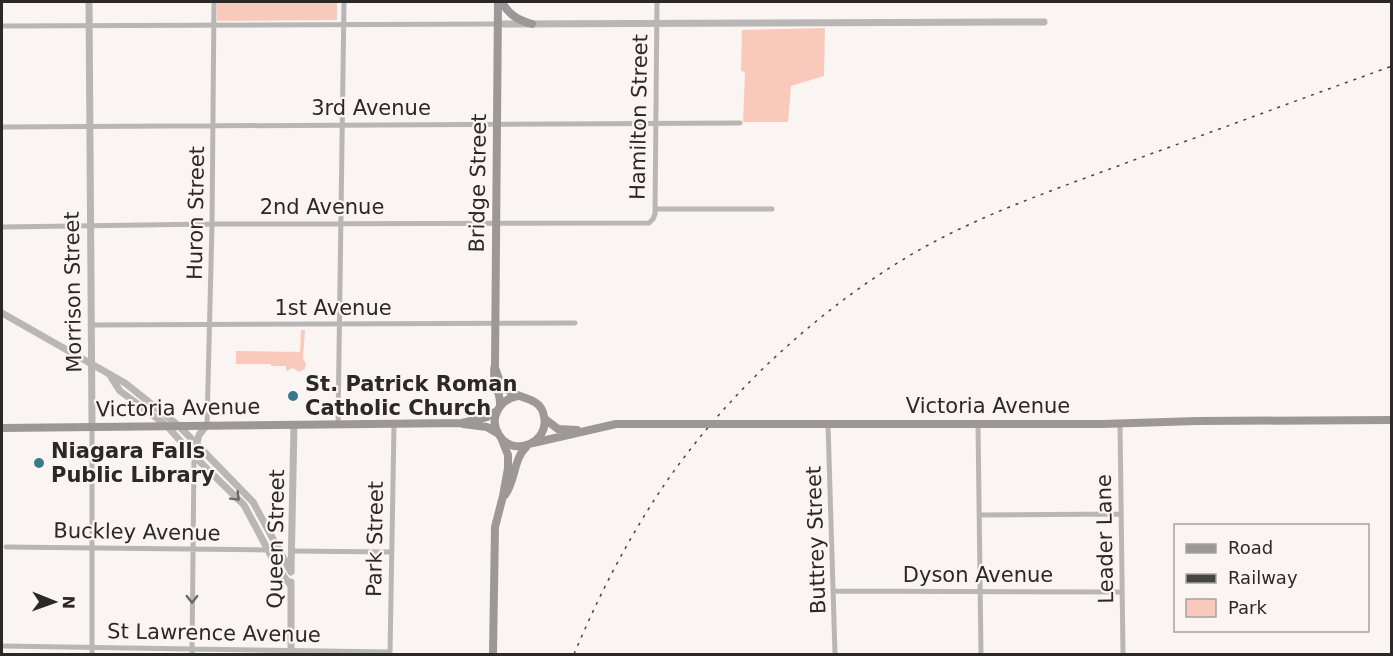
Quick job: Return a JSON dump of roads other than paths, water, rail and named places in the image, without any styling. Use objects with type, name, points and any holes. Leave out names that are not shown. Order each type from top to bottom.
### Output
[{"type":"main road","name":"Bridge Street","points":[[498,2],[495,365],[493,378],[500,394],[498,409]]},
{"type":"main road","points":[[502,2],[518,20],[532,24]]},
{"type":"main road","name":"Bridge Street","points":[[495,365],[503,386],[518,396]]},
{"type":"main road","points":[[494,654],[495,527],[503,496],[508,461],[495,422],[498,409],[508,399],[518,396],[533,400],[539,405],[545,419],[542,433],[518,457],[511,484],[503,496]]},
{"type":"main road","name":"Victoria Avenue","points":[[2,428],[462,423],[487,417],[498,409]]},
{"type":"main road","name":"Victoria Avenue","points":[[545,419],[558,429],[585,431]]},
{"type":"main road","name":"Victoria Avenue","points":[[530,445],[616,424],[1120,424],[1197,421],[1392,420]]},
{"type":"main road","name":"Victoria Avenue","points":[[462,423],[486,427],[500,437]]},
{"type":"main road","points":[[500,437],[514,446],[530,445]]},
{"type":"street","name":"Morrison Street","points":[[88,2],[92,651]]},
{"type":"street","name":"Huron Street","points":[[207,425],[214,124],[214,2]]},
{"type":"street","points":[[338,425],[344,2]]},
{"type":"street","name":"Hamilton Street","points":[[642,224],[649,223],[653,219],[655,209],[657,2]]},
{"type":"street","points":[[2,27],[1044,22]]},
{"type":"street","name":"3rd Avenue","points":[[2,127],[214,124],[740,123]]},
{"type":"street","points":[[655,209],[772,209]]},
{"type":"street","name":"2nd Avenue","points":[[2,227],[212,224],[642,224]]},
{"type":"street","points":[[2,313],[125,383],[179,426],[253,502],[291,572]]},
{"type":"street","name":"1st Avenue","points":[[90,325],[575,323]]},
{"type":"street","points":[[110,376],[120,391],[166,425],[244,505],[277,567],[291,586]]},
{"type":"street","name":"Buttrey Street","points":[[828,424],[835,591],[835,654]]},
{"type":"street","points":[[978,424],[981,654]]},
{"type":"street","name":"Leader Lane","points":[[1120,424],[1123,654]]},
{"type":"street","points":[[197,443],[199,435],[207,425]]},
{"type":"street","name":"Queen Street","points":[[291,652],[294,425]]},
{"type":"street","name":"Park Street","points":[[390,653],[394,425]]},
{"type":"street","points":[[192,652],[194,456]]},
{"type":"street","points":[[979,515],[1120,514]]},
{"type":"street","name":"Buckley Avenue","points":[[6,547],[268,550]]},
{"type":"street","points":[[291,551],[392,552]]},
{"type":"street","name":"Dyson Avenue","points":[[835,591],[1122,592]]},
{"type":"street","name":"St Lawrence Avenue","points":[[2,646],[92,651],[390,653]]},
{"type":"railway","points":[[574,654],[606,585],[633,535],[669,477],[733,399],[769,363],[847,297],[930,244],[1005,209],[1392,66]]},
{"type":"place","name":"St. Patrick Roman Catholic Church","points":[[293,396]]},
{"type":"place","name":"Niagara Falls Public Library","points":[[39,463]]}]
